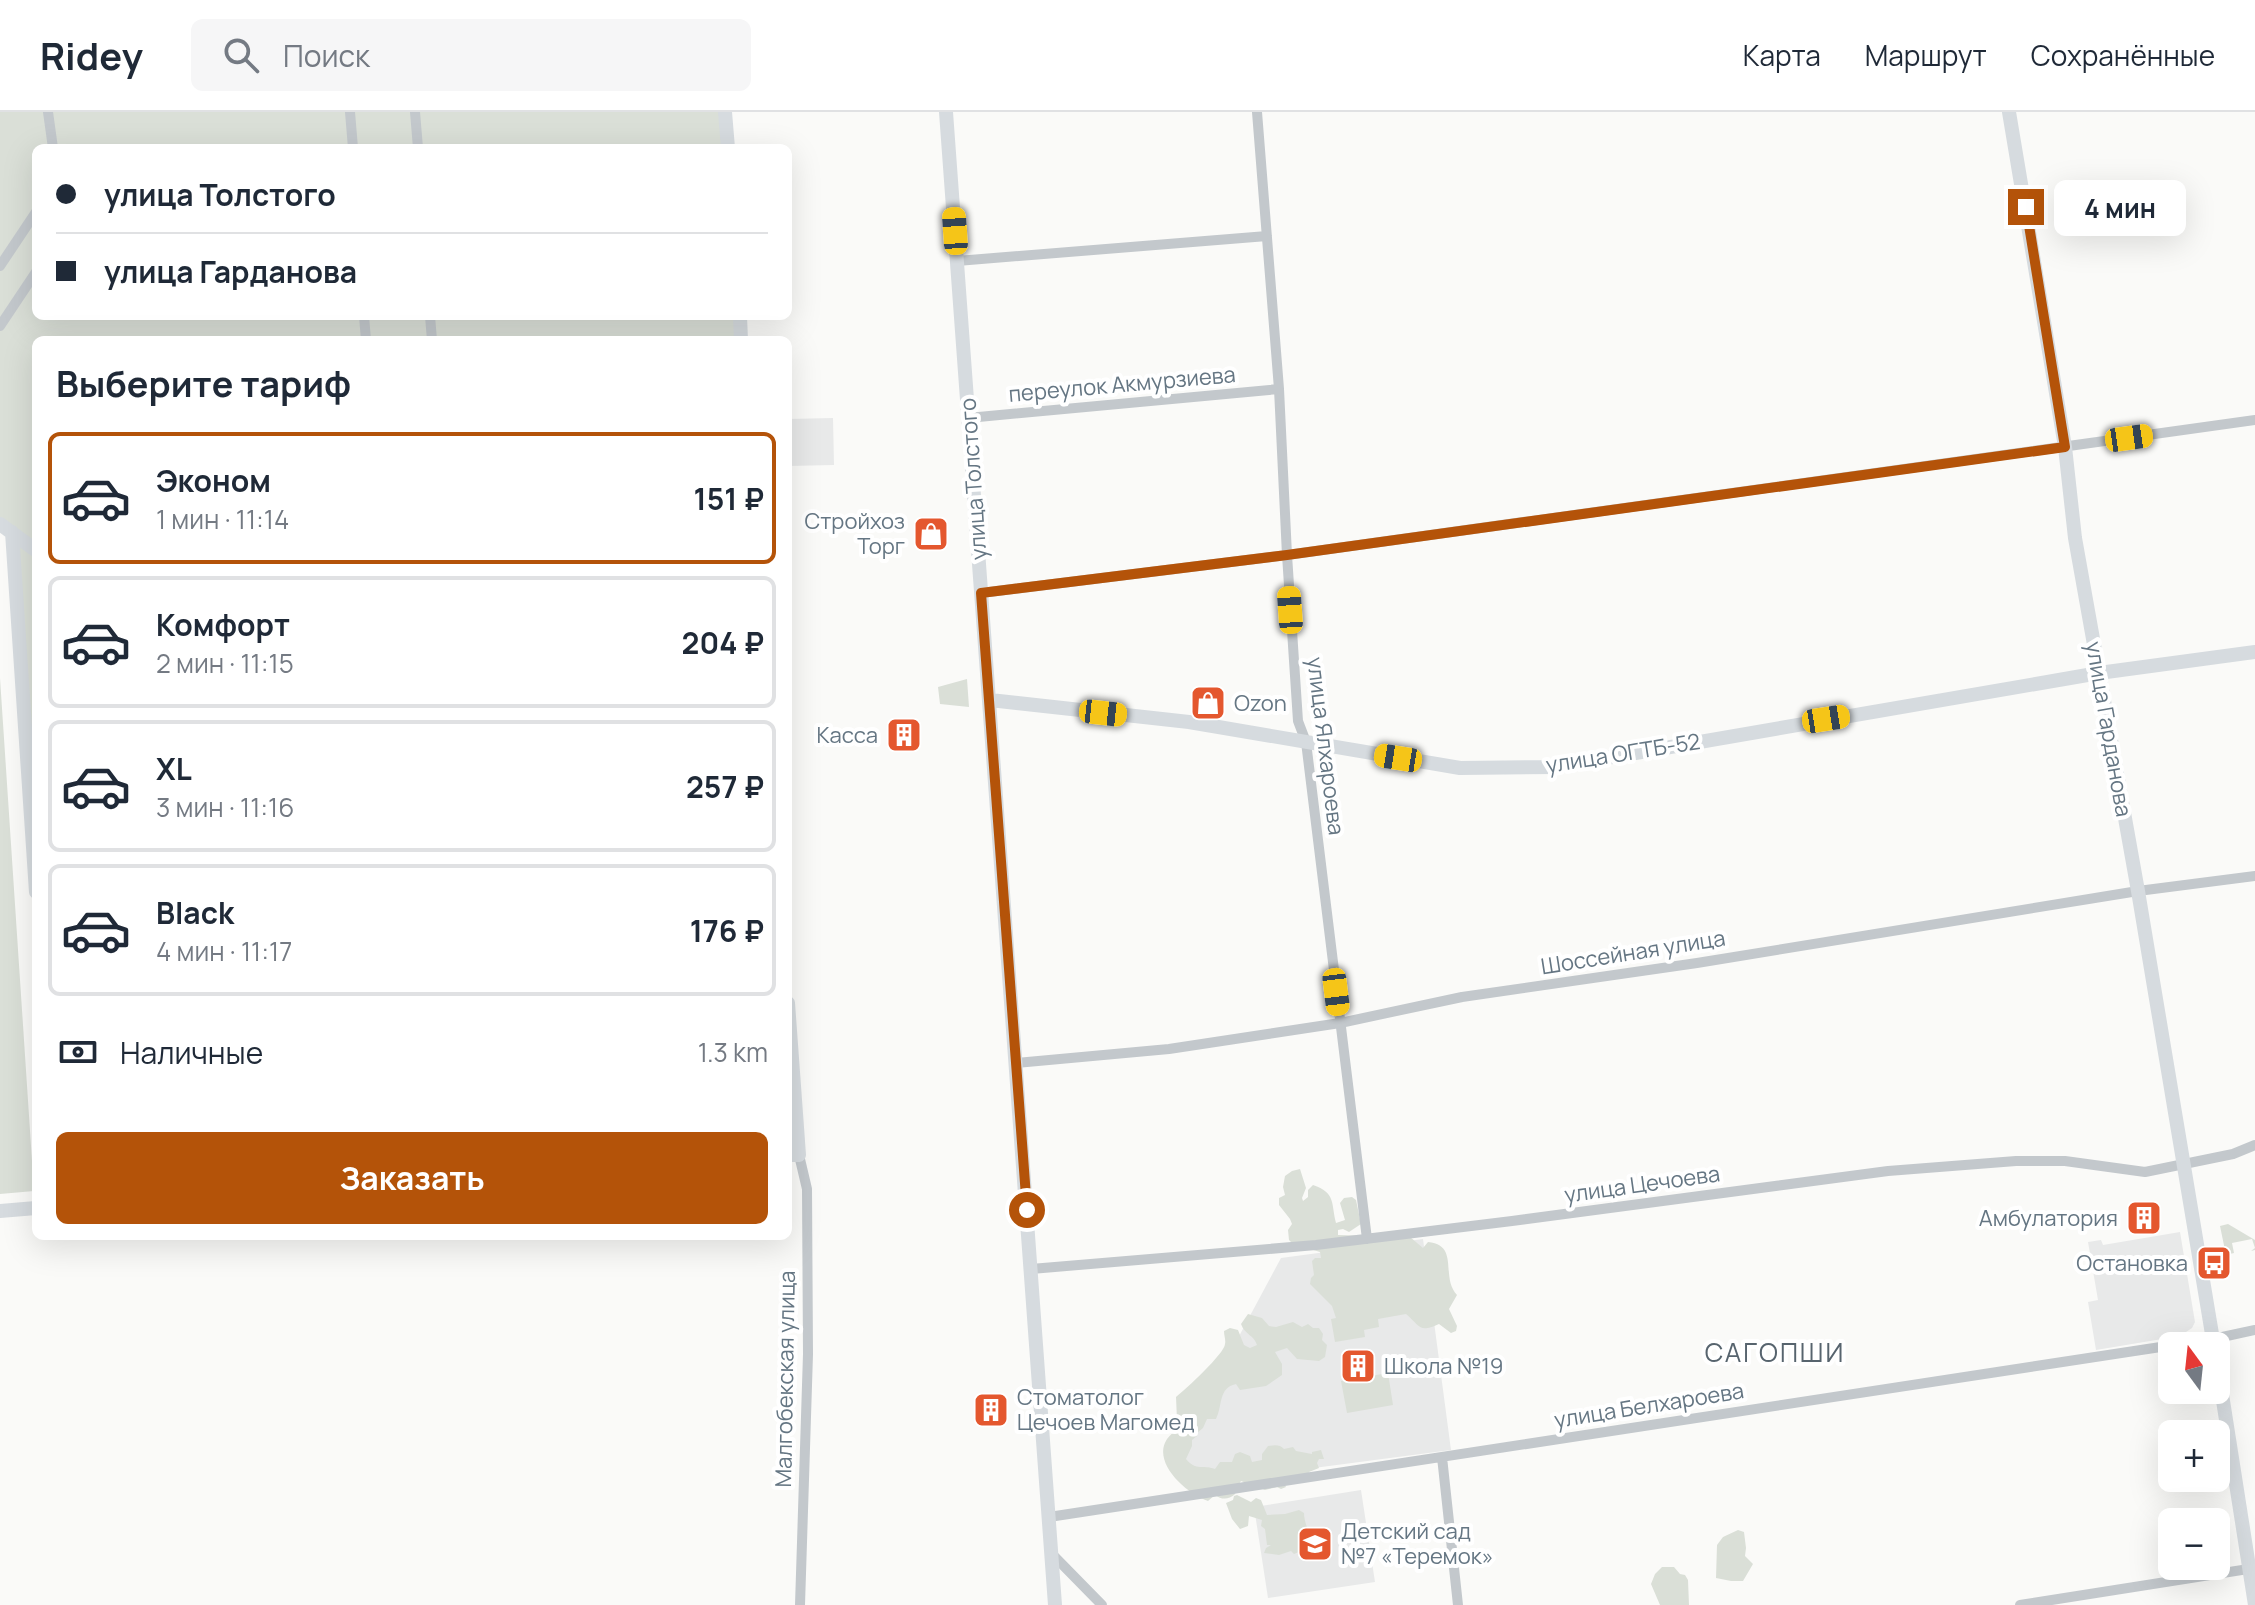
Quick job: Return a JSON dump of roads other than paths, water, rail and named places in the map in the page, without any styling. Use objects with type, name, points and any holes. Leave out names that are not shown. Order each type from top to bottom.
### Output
[{"type":"street","points":[[48,112],[52,144]]},
{"type":"street","points":[[350,112],[353,144]]},
{"type":"street","points":[[415,112],[418,144]]},
{"type":"street","points":[[725,112],[728,144]]},
{"type":"street","name":"улица Толстого","points":[[946,112],[1049,1517]]},
{"type":"street","name":"улица Ялхароева","points":[[1257,112],[1279,389],[1298,721],[1306,742],[1367,1239]]},
{"type":"street","name":"улица Гарданова","points":[[2009,112],[2065,447],[2075,538],[2212,1332]]},
{"type":"street","points":[[0,266],[32,218]]},
{"type":"street","points":[[957,261],[1267,236]]},
{"type":"street","points":[[0,326],[32,278]]},
{"type":"street","name":"переулок Акмурзиева","points":[[968,418],[1279,389]]},
{"type":"street","points":[[981,593],[1287,555],[2255,420]]},
{"type":"street","points":[[6,528],[32,546]]},
{"type":"street","points":[[6,528],[13,556],[32,834]]},
{"type":"street","points":[[13,556],[32,549]]},
{"type":"street","name":"улица ОГТБ-52","points":[[990,700],[1189,722],[1460,768],[1555,767],[2099,673],[2255,652]]},
{"type":"street","name":"Шоссейная улица","points":[[1016,1063],[1169,1049],[1340,1023],[1462,997],[2138,891],[2255,876]]},
{"type":"street","points":[[792,1125],[793,1155]]},
{"type":"street","name":"улица Цечоева","points":[[1031,1269],[1316,1245],[1888,1171],[2016,1161],[2065,1161],[2145,1172],[2233,1154],[2255,1145]]},
{"type":"street","name":"Малгобекская улица","points":[[793,1155],[807,1189],[808,1325],[800,1605]]},
{"type":"street","points":[[0,1211],[32,1208]]},
{"type":"street","name":"улица Белхароева","points":[[2230,1338],[2255,1330]]},
{"type":"street","name":"улица Белхароева","points":[[1049,1517],[2158,1351]]},
{"type":"street","points":[[2224,1404],[2252,1569],[2255,1605]]},
{"type":"street","points":[[1442,1457],[1458,1605]]},
{"type":"street","points":[[1049,1517],[1055,1605]]},
{"type":"street","points":[[1049,1517],[1055,1605]]},
{"type":"street","points":[[1052,1554],[1102,1605]]},
{"type":"street","points":[[2020,1605],[2252,1569]]},
{"type":"place","name":"Стройхоз Торг","points":[[931,534]]},
{"type":"place","name":"Ozon","points":[[1208,703]]},
{"type":"place","name":"Касса","points":[[904,735]]},
{"type":"place","name":"Амбулатория","points":[[2144,1218]]},
{"type":"place","name":"Остановка","points":[[2214,1263]]},
{"type":"place","name":"Школа №19","points":[[1358,1366]]},
{"type":"place","name":"Стоматолог Цечоев Магомед","points":[[991,1410]]},
{"type":"place","name":"Детский сад №7 «Теремок»","points":[[1315,1544]]},
{"type":"district","name":"САГОПШИ","points":[[1775,1353]]}]
